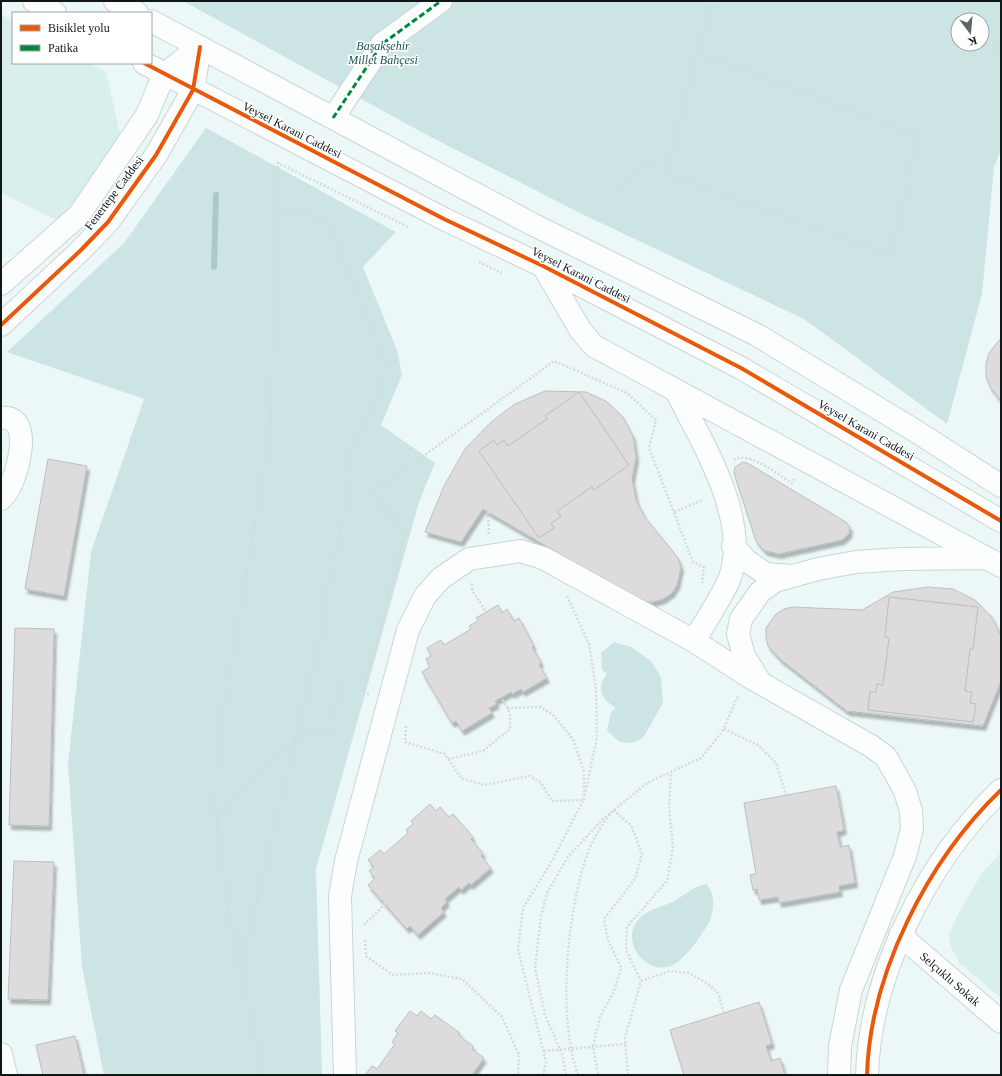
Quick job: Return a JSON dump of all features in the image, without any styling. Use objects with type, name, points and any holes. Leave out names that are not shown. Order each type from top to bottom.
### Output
[{"type":"street","points":[[34,1],[53,12]]},
{"type":"street","points":[[114,1],[135,12]]},
{"type":"street","points":[[333,118],[382,44],[441,1]]},
{"type":"street","name":"Veysel Karani Caddesi","points":[[152,21],[532,224],[757,335],[914,430],[1001,486]]},
{"type":"street","points":[[164,74],[200,47]]},
{"type":"street","name":"Fenertepe Caddesi","points":[[1,325],[80,252],[108,222],[156,155],[193,90],[200,47]]},
{"type":"street","name":"Veysel Karani Caddesi","points":[[146,64],[193,90],[437,215],[543,266],[741,368],[1001,521]]},
{"type":"street","name":"Fenertepe Caddesi","points":[[1,284],[78,215],[147,115],[164,74]]},
{"type":"street","points":[[543,266],[581,331],[594,346],[994,562]]},
{"type":"street","points":[[676,391],[711,458],[724,492],[734,533],[729,580],[694,641]]},
{"type":"street","points":[[1,418],[9,417],[17,423],[21,434],[21,451],[10,487],[1,500]]},
{"type":"street","points":[[733,546],[747,561],[766,574],[794,576]]},
{"type":"street","points":[[345,1075],[341,889],[346,861],[408,630],[425,596],[440,579],[469,559],[520,551],[543,558],[694,641],[754,679],[871,746],[886,757],[906,791],[911,811],[912,829],[905,856],[851,990],[840,1046],[839,1075]]},
{"type":"street","points":[[754,679],[744,656],[738,634],[741,619],[760,592],[775,581],[818,569],[856,562],[902,559],[994,562]]},
{"type":"street","points":[[867,1075],[874,1016],[900,936],[924,889],[940,865],[978,812],[1001,790]]},
{"type":"street","name":"Selçuklu Sokak","points":[[900,936],[1001,1022]]},
{"type":"street","points":[[1,1054],[6,1075]]},
{"type":"path","points":[[696,52],[918,136],[891,255],[668,175],[696,52],[714,1]]},
{"type":"path","points":[[995,60],[1001,38]]},
{"type":"path","points":[[613,193],[639,168],[672,156]]},
{"type":"path","points":[[263,1075],[228,908],[216,820],[216,747],[270,433],[278,163],[411,228]]},
{"type":"path","points":[[240,966],[325,621],[321,614],[348,499],[343,472],[383,383],[385,362],[327,220],[277,207]]},
{"type":"path","points":[[474,259],[502,273]]},
{"type":"path","points":[[729,464],[738,457],[748,457],[792,483],[802,459]]},
{"type":"path","points":[[674,512],[724,492]]},
{"type":"path","points":[[488,512],[489,555]]},
{"type":"path","points":[[472,582],[472,590],[486,612]]},
{"type":"path","points":[[543,1075],[546,1062],[544,1050],[518,949],[523,908],[552,861],[584,800],[597,738],[596,688],[589,644],[564,590]]},
{"type":"path","points":[[216,820],[297,737],[329,733],[343,676]]},
{"type":"path","points":[[566,1075],[560,1049],[545,1015],[535,968],[541,916],[547,893],[568,857],[613,810],[647,783],[701,758],[724,729],[754,679]]},
{"type":"path","points":[[448,759],[483,751],[510,729],[510,713],[501,697]]},
{"type":"path","points":[[507,708],[541,707],[554,716],[573,739],[584,772],[584,800]]},
{"type":"path","points":[[724,729],[758,746],[776,763],[786,795]]},
{"type":"path","points":[[628,1075],[625,1038],[641,981],[626,950],[627,927],[668,881],[673,848],[669,807],[671,772]]},
{"type":"path","points":[[598,1075],[593,1046],[600,1017],[614,991],[621,968],[608,940],[604,919],[635,879],[642,854],[631,825],[613,810]]},
{"type":"path","points":[[578,1075],[569,1034],[568,952],[578,890],[589,852],[601,826],[613,810]]},
{"type":"path","points":[[364,930],[364,924],[385,904]]},
{"type":"path","points":[[365,937],[366,956],[393,975],[429,973],[462,979],[502,1017],[519,1055],[518,1075]]},
{"type":"path","points":[[641,981],[670,971],[689,973],[707,983],[718,993],[724,1013]]},
{"type":"path","points":[[544,1050],[625,1044]]},
{"type":"shaded area","points":[[1,14],[12,20],[12,64],[91,64],[106,72],[120,133],[64,224],[1,193]]},
{"type":"shaded area","points":[[1001,852],[1001,998],[959,963],[951,947],[949,934],[959,912],[982,873]]},
{"type":"green space","name":"Başakşehir Millet Bahçesi","points":[[183,1],[1001,1],[1001,150],[994,167],[982,294],[947,424],[804,319],[584,215],[425,134]]},
{"type":"green space","points":[[206,128],[396,232],[363,267],[397,350],[402,375],[381,425],[435,463],[419,502],[316,869],[322,1075],[104,1075],[82,967],[68,764],[91,552],[144,399],[7,352],[124,243]]},
{"type":"green space","points":[[614,642],[631,647],[651,661],[661,677],[663,703],[643,738],[632,743],[620,742],[607,731],[611,712],[616,708],[604,698],[602,694],[601,685],[607,674],[602,670],[601,653]]},
{"type":"green space","points":[[707,884],[713,901],[711,918],[688,953],[675,964],[665,967],[656,967],[647,963],[635,948],[632,939],[633,929],[638,920],[645,913],[672,902],[697,887]]},
{"type":"building","points":[[1001,338],[1001,401],[990,387],[986,376],[986,364],[989,353]]},
{"type":"building","points":[[545,391],[586,392],[606,401],[622,416],[633,436],[636,457],[632,479],[636,500],[644,516],[678,558],[681,567],[677,585],[672,593],[663,599],[653,602],[642,601],[633,597],[483,509],[461,542],[425,532],[444,486],[465,449],[491,422],[515,404]]},
{"type":"building","points":[[579,392],[629,465],[594,490],[592,487],[557,511],[561,517],[551,523],[554,528],[539,538],[479,451],[494,440],[497,445],[504,440],[508,446],[547,419],[545,416]]},
{"type":"building","points":[[48,459],[87,466],[64,596],[25,589]]},
{"type":"building","points":[[743,462],[749,464],[846,522],[850,527],[849,534],[842,540],[779,554],[765,551],[756,541],[734,473],[735,467]]},
{"type":"building","points":[[928,587],[953,589],[975,600],[992,617],[1001,636],[1001,681],[983,726],[847,711],[780,659],[768,646],[766,628],[776,614],[784,609],[792,607],[862,610],[893,592]]},
{"type":"building","points":[[889,597],[978,607],[973,649],[970,649],[965,691],[972,692],[970,703],[976,704],[973,722],[868,710],[870,692],[876,692],[877,684],[883,685],[889,638],[885,637]]},
{"type":"building","points":[[498,605],[502,613],[507,609],[514,621],[519,618],[534,646],[532,647],[541,662],[539,665],[547,678],[523,692],[521,689],[512,694],[511,692],[495,701],[497,704],[489,708],[492,713],[462,731],[456,721],[452,723],[422,672],[430,667],[426,659],[431,656],[427,648],[441,640],[444,645],[471,629],[469,626],[478,621],[476,618]]},
{"type":"building","points":[[15,628],[54,629],[49,826],[9,825]]},
{"type":"building","points":[[836,786],[844,830],[837,832],[840,847],[849,845],[855,883],[839,886],[840,892],[779,903],[778,897],[759,900],[757,889],[753,890],[750,875],[756,874],[744,803]]},
{"type":"building","points":[[430,804],[436,811],[440,807],[449,817],[453,814],[473,837],[471,839],[483,853],[481,856],[491,868],[471,885],[469,883],[461,890],[459,887],[445,899],[447,902],[441,908],[444,912],[418,935],[410,926],[407,929],[368,885],[375,878],[369,871],[374,867],[368,860],[380,850],[384,854],[408,833],[406,830],[413,824],[411,821]]},
{"type":"building","points":[[14,861],[54,862],[48,1000],[8,999]]},
{"type":"building","points":[[759,1002],[772,1044],[766,1046],[771,1061],[780,1058],[785,1075],[684,1075],[670,1030]]},
{"type":"building","points":[[410,1011],[417,1016],[421,1011],[431,1019],[435,1015],[460,1033],[458,1035],[473,1046],[472,1049],[484,1058],[472,1075],[365,1075],[372,1066],[377,1069],[395,1044],[392,1042],[398,1033],[395,1031]]},
{"type":"building","points":[[75,1036],[84,1075],[43,1075],[36,1045]]},
{"type":"waterway","points":[[214,267],[216,195]]},
{"type":"marked path","points":[[333,118],[382,44],[441,1]]},
{"type":"cycle path","points":[[1,325],[80,251],[108,222],[156,155],[193,90],[200,47]]},
{"type":"cycle path","points":[[146,64],[444,219],[543,266],[741,368],[1001,521]]},
{"type":"cycle path","points":[[867,1075],[871,1036],[879,997],[891,958],[908,920],[927,884],[950,850],[974,818],[1001,790]]}]
